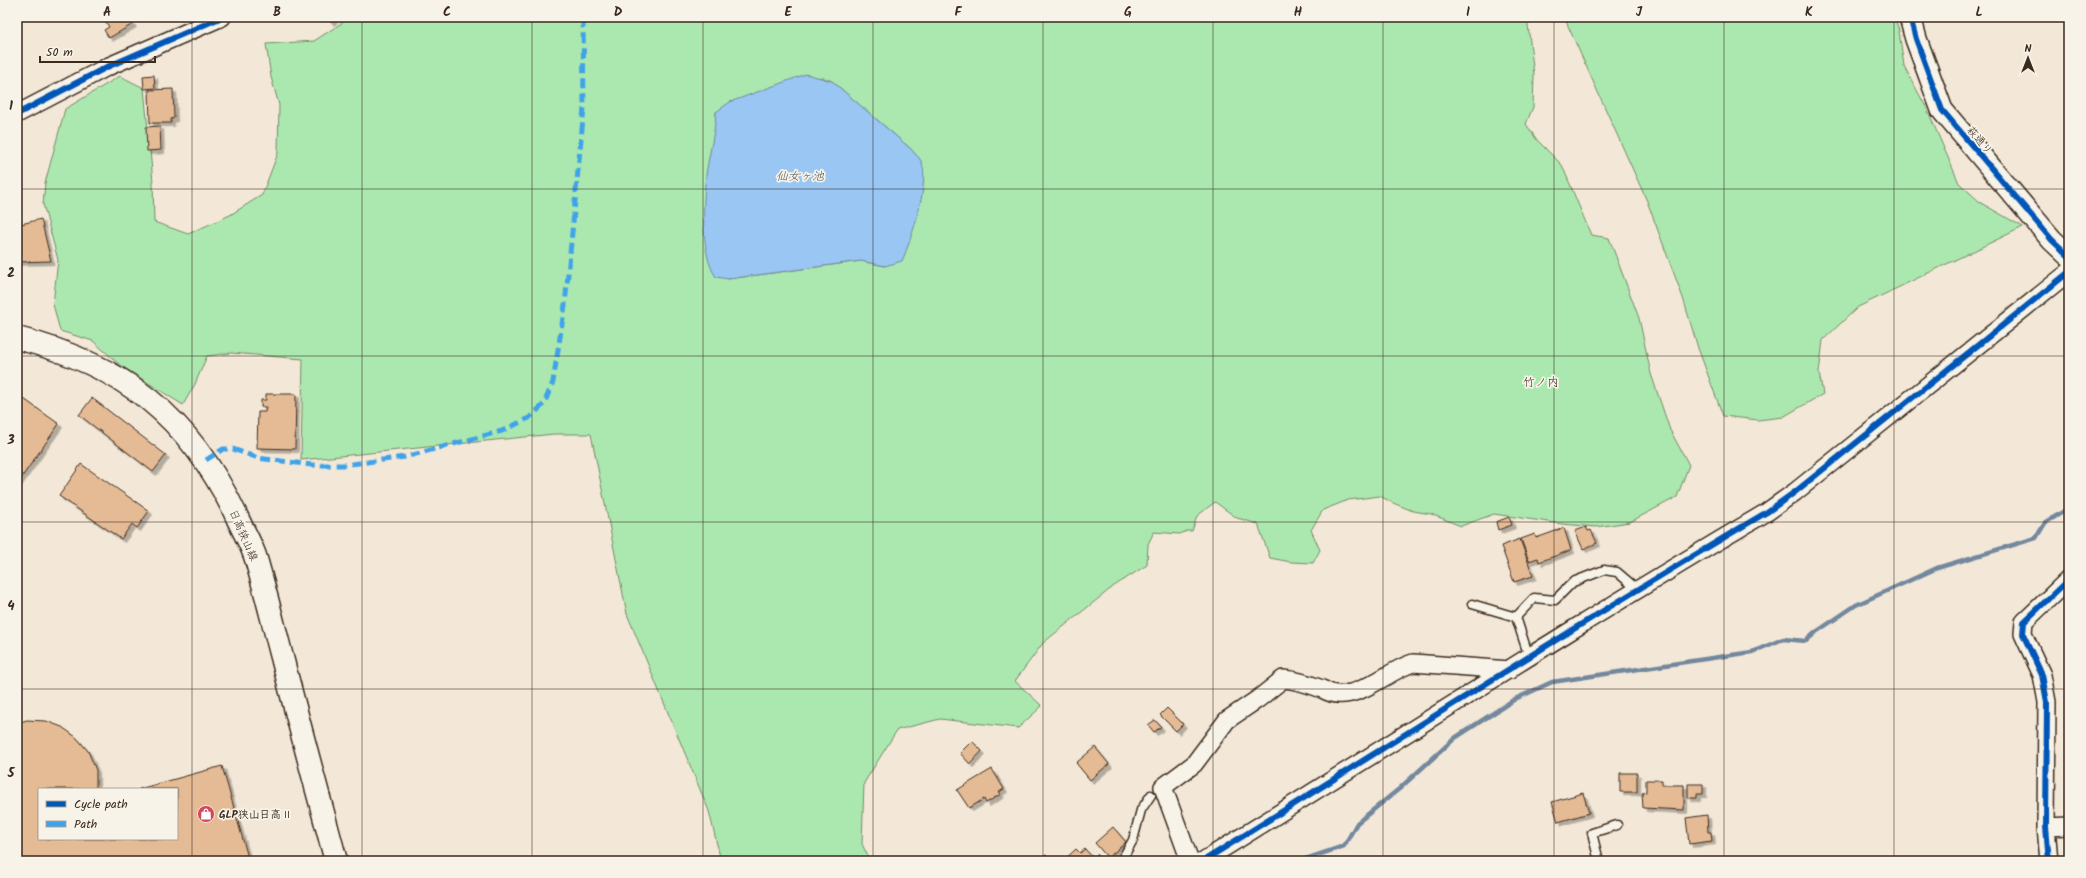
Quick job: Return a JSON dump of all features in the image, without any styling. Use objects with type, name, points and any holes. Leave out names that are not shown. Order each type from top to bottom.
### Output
[{"type":"main road","name":"日高狭山線","points":[[17,338],[51,347],[86,361],[126,384],[166,414],[187,435],[206,460],[228,497],[256,558],[336,861]]},
{"type":"street","points":[[17,114],[107,67],[222,17]]},
{"type":"street","name":"萩通り","points":[[1910,17],[1916,39],[1942,110],[2052,240],[2069,256]]},
{"type":"street","points":[[1204,861],[1637,589],[1767,512],[1795,492],[2069,272]]},
{"type":"street","points":[[2049,861],[2046,827],[2046,702],[2042,675],[2023,634],[2024,622],[2069,579]]},
{"type":"street","points":[[1190,861],[1157,791],[1194,764],[1227,720],[1258,699],[1283,679],[1297,680],[1336,694],[1352,692],[1378,682],[1403,666],[1413,663],[1510,670]]},
{"type":"street","points":[[2046,827],[2069,826]]},
{"type":"lane","points":[[1516,617],[1534,598],[1555,600],[1573,582],[1604,570],[1616,572],[1637,589]]},
{"type":"lane","points":[[1472,604],[1516,617]]},
{"type":"lane","points":[[1516,617],[1529,657]]},
{"type":"lane","points":[[1121,861],[1133,840],[1141,810],[1157,791]]},
{"type":"lane","points":[[1599,861],[1592,833],[1617,825]]},
{"type":"green space","points":[[351,17],[1527,17],[1534,75],[1533,107],[1526,124],[1537,140],[1562,165],[1591,235],[1609,238],[1639,318],[1651,374],[1670,430],[1689,465],[1677,497],[1630,522],[1596,527],[1562,524],[1494,514],[1461,526],[1431,514],[1413,511],[1380,496],[1348,500],[1323,510],[1311,530],[1320,550],[1313,563],[1291,562],[1270,558],[1258,524],[1237,518],[1215,502],[1197,516],[1192,531],[1187,531],[1180,534],[1154,532],[1148,544],[1147,565],[1114,586],[1043,643],[1015,681],[1042,706],[1018,728],[940,719],[897,730],[864,783],[862,844],[870,861],[721,861],[709,811],[627,614],[591,434],[554,434],[301,460],[303,359],[231,353],[207,356],[195,384],[183,405],[120,365],[93,341],[60,331],[53,304],[58,260],[43,204],[45,183],[65,109],[120,76],[144,88],[153,182],[154,222],[188,234],[230,215],[262,195],[278,153],[279,105],[271,77],[266,44],[314,41]],"holes":[[[821,77],[832,81],[911,149],[921,162],[885,266],[861,261],[728,279],[715,133],[716,112]]]},
{"type":"green space","points":[[1564,17],[1894,17],[1899,31],[1904,66],[1927,109],[1959,183],[1981,203],[2023,227],[1858,307],[1823,340],[1819,373],[1823,394],[1783,417],[1758,420],[1723,416],[1698,348],[1683,298],[1647,201]]},
{"type":"water","name":"仙女ヶ池","points":[[806,74],[832,81],[911,149],[921,161],[924,182],[922,196],[915,226],[902,261],[885,266],[861,261],[728,279],[716,277],[711,268],[705,245],[704,195],[716,112],[730,102]]},
{"type":"building","points":[[103,17],[128,17],[133,24],[109,38],[104,30],[109,27]]},
{"type":"building","points":[[326,17],[337,17],[331,22]]},
{"type":"building","points":[[154,75],[155,88],[144,89],[143,76]]},
{"type":"building","points":[[173,89],[174,118],[171,119],[171,123],[150,123],[149,90]]},
{"type":"building","points":[[160,126],[161,150],[147,151],[146,127]]},
{"type":"building","points":[[41,219],[51,261],[17,262],[17,225]]},
{"type":"building","points":[[17,394],[59,424],[17,484]]},
{"type":"building","points":[[266,394],[296,394],[295,449],[257,448],[258,412],[265,412],[266,407],[261,407],[261,400],[266,400]]},
{"type":"building","points":[[92,398],[166,455],[153,472],[79,415]]},
{"type":"building","points":[[81,464],[149,511],[137,528],[132,524],[121,539],[59,496]]},
{"type":"building","points":[[1509,517],[1512,525],[1498,530],[1496,522]]},
{"type":"building","points":[[1586,527],[1588,531],[1591,530],[1597,543],[1583,549],[1575,531]]},
{"type":"building","points":[[1564,528],[1571,550],[1539,562],[1538,558],[1529,561],[1521,539],[1535,534],[1536,538]]},
{"type":"building","points":[[1520,539],[1533,576],[1514,582],[1501,546]]},
{"type":"building","points":[[1167,708],[1183,724],[1176,731],[1160,715]]},
{"type":"building","name":"GLP狭山日高Ⅱ","points":[[27,720],[46,721],[62,727],[76,737],[88,751],[96,770],[96,788],[38,788],[38,840],[178,840],[178,788],[143,788],[222,766],[249,861],[17,861],[17,723]]},
{"type":"building","points":[[1155,720],[1161,727],[1154,732],[1148,725]]},
{"type":"building","points":[[972,741],[982,751],[970,764],[960,753]]},
{"type":"building","points":[[1095,747],[1109,764],[1090,780],[1076,763]]},
{"type":"building","points":[[992,769],[1004,789],[999,792],[1001,794],[986,803],[984,799],[969,808],[957,790]]},
{"type":"building","points":[[1620,773],[1637,773],[1637,792],[1620,792]]},
{"type":"building","points":[[1646,780],[1662,780],[1662,785],[1684,785],[1684,810],[1643,808],[1642,793],[1646,792]]},
{"type":"building","points":[[1688,784],[1703,784],[1703,794],[1697,794],[1697,798],[1688,798]]},
{"type":"building","points":[[1583,793],[1589,813],[1558,822],[1552,802]]},
{"type":"building","points":[[1707,815],[1708,832],[1711,832],[1712,841],[1689,844],[1686,818]]},
{"type":"building","points":[[1113,827],[1126,842],[1108,858],[1095,843]]},
{"type":"building","points":[[1076,849],[1080,853],[1085,849],[1093,858],[1097,854],[1103,861],[1063,861]]},
{"type":"building","points":[[1046,855],[1051,861],[1038,861]]},
{"type":"waterway","points":[[1300,861],[1344,846],[1357,823],[1399,789],[1455,738],[1515,699],[1552,682],[1752,652],[1783,639],[1806,641],[1816,632],[1856,605],[1937,568],[2036,538],[2045,523],[2069,508]]},
{"type":"marked path","points":[[206,460],[223,449],[233,449],[258,458],[312,465],[344,465],[405,457],[502,431],[529,418],[544,404],[553,382],[565,305],[584,108],[583,17]]},
{"type":"cycle path","points":[[17,114],[107,67],[222,17]]},
{"type":"cycle path","points":[[1910,17],[1916,39],[1942,110],[2052,240],[2069,256]]},
{"type":"cycle path","points":[[1203,861],[1555,641],[1767,512],[1795,492],[2069,272]]},
{"type":"cycle path","points":[[2049,861],[2046,827],[2047,702],[2042,675],[2023,634],[2024,622],[2069,579]]},
{"type":"place","name":"GLP狭山日高Ⅱ","points":[[206,814]]},
{"type":"district","name":"竹ノ内","points":[[1541,382]]}]
